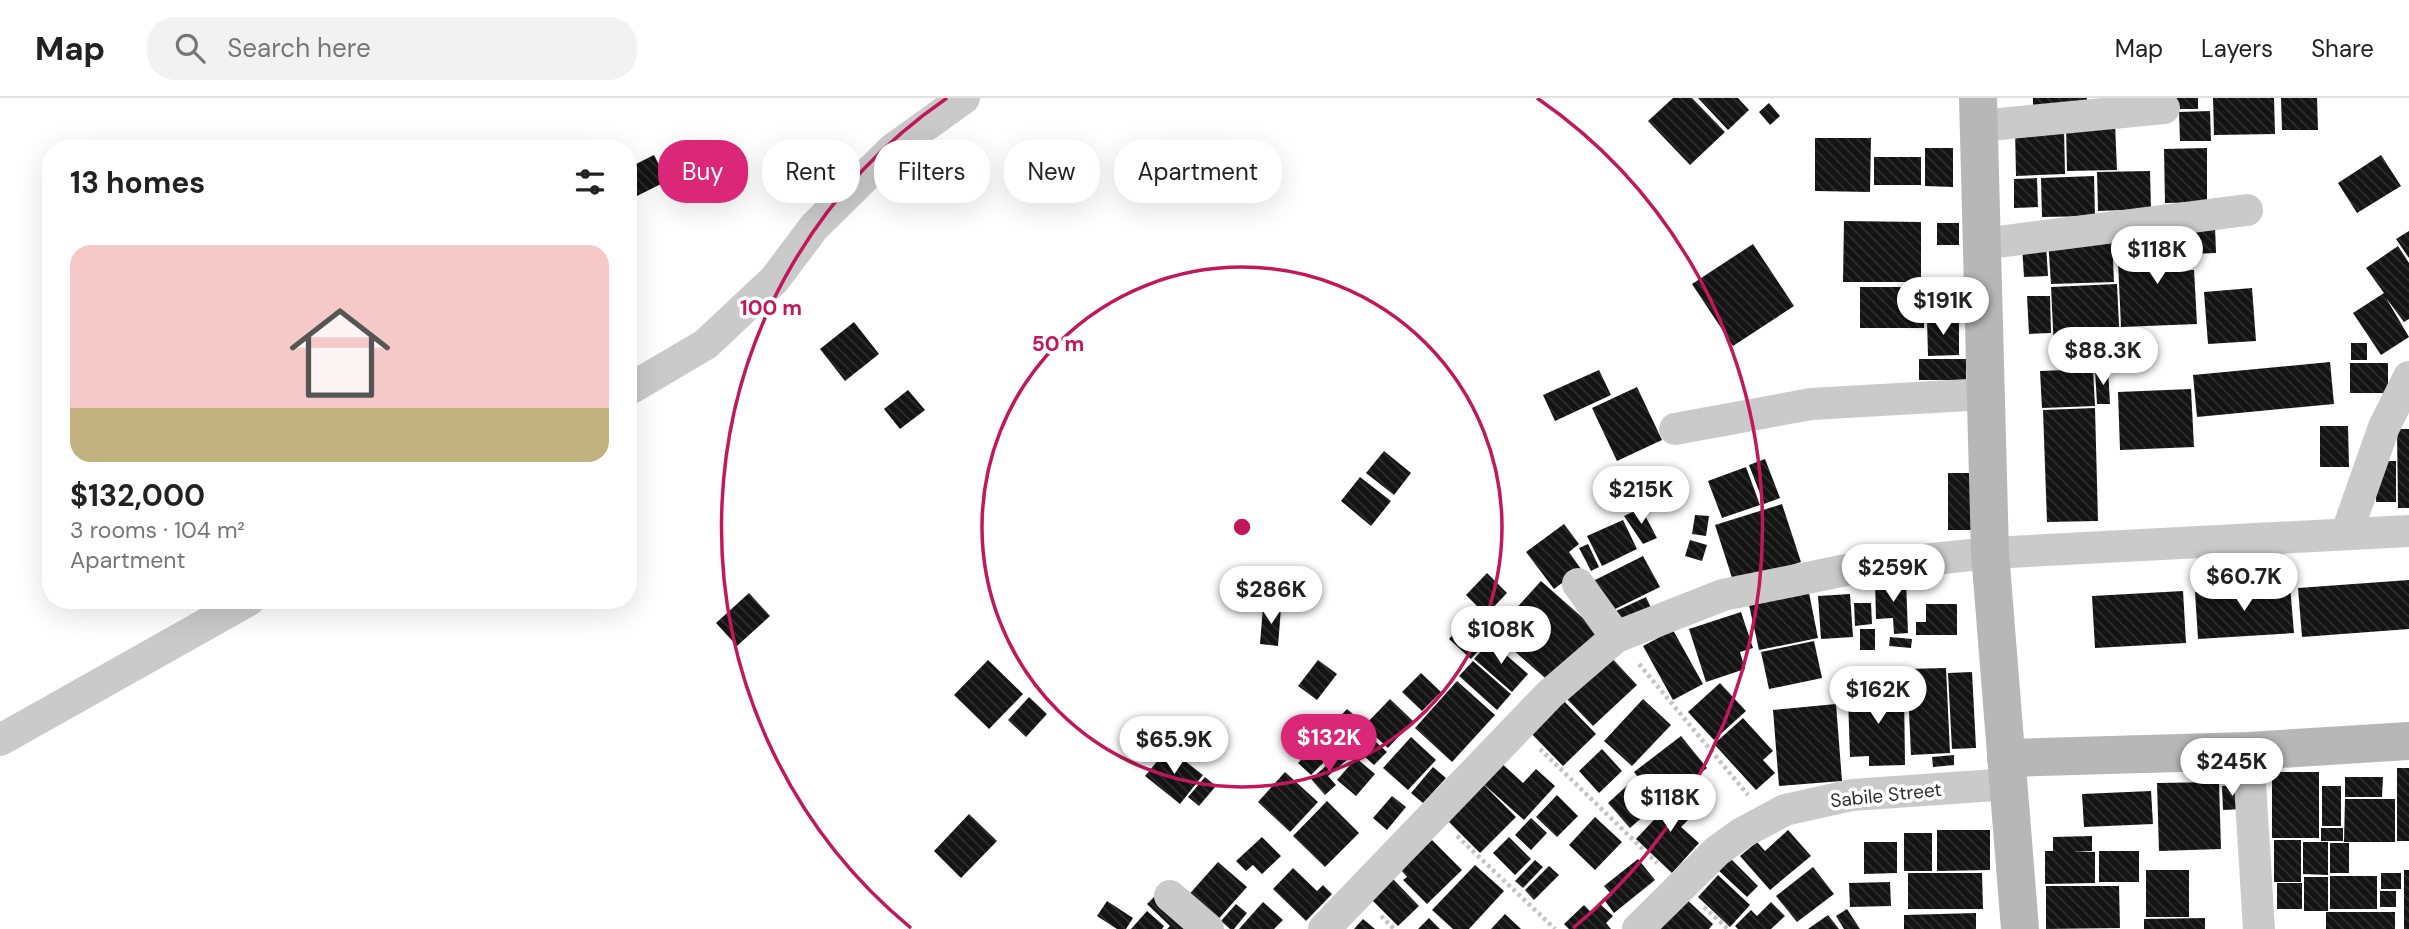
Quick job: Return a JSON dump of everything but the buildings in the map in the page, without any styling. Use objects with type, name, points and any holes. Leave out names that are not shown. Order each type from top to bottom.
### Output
[{"type":"street","points":[[637,385],[706,344],[775,279],[814,228],[893,149],[964,98]]},
{"type":"street","points":[[2020,929],[1990,553],[1979,112],[2164,108]]},
{"type":"street","points":[[1982,244],[2247,210]]},
{"type":"street","points":[[2347,532],[2384,427],[2409,377]]},
{"type":"street","points":[[1675,429],[1811,404],[1986,394]]},
{"type":"street","points":[[1324,929],[1550,694],[1616,637],[1723,594],[1866,566],[1990,553],[2347,532],[2409,531]]},
{"type":"street","points":[[1578,584],[1616,637]]},
{"type":"street","points":[[0,740],[233,609]]},
{"type":"street","points":[[2008,771],[2409,741]]},
{"type":"street","points":[[2248,751],[2259,929]]},
{"type":"street","name":"Sabile Street","points":[[1638,929],[1717,851],[1785,810],[1852,795],[2008,771]]},
{"type":"street","points":[[1170,895],[1208,929]]},
{"type":"path","points":[[1616,637],[1768,820]]},
{"type":"path","points":[[1517,727],[1680,885]]},
{"type":"path","points":[[1434,814],[1555,929]]}]
